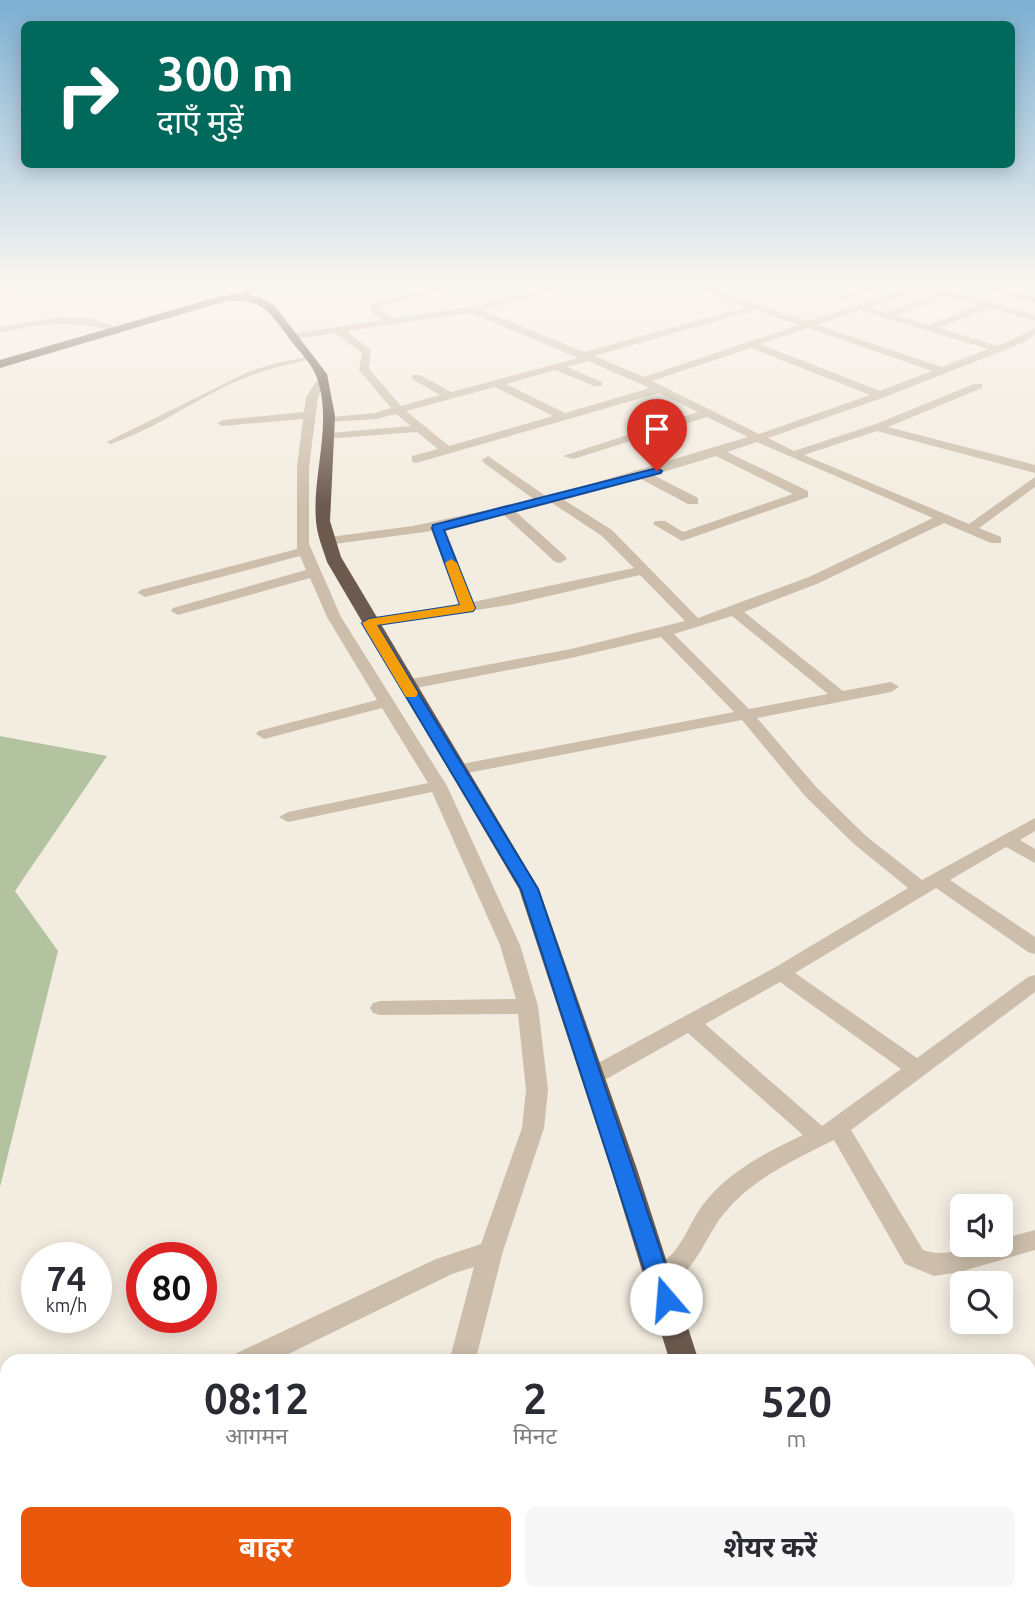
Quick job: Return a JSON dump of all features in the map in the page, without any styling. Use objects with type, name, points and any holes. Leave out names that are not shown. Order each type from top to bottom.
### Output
[{"type":"highway","points":[[0,364],[26,357]]},
{"type":"highway","points":[[310,358],[323,379],[330,429],[323,519],[327,541],[335,562],[369,623],[529,889],[593,1076],[682,1354]]},
{"type":"street","points":[[366,357],[364,370],[385,392],[398,411],[448,451]]},
{"type":"street","points":[[330,429],[585,357],[660,389],[793,455],[996,540]]},
{"type":"street","points":[[643,381],[717,357]]},
{"type":"street","points":[[783,357],[881,395]]},
{"type":"street","points":[[900,357],[942,371]]},
{"type":"street","points":[[327,541],[378,538],[438,528],[643,475],[881,395],[978,357]]},
{"type":"street","points":[[557,367],[598,384]]},
{"type":"street","points":[[416,377],[450,396]]},
{"type":"street","points":[[323,379],[312,397],[303,467],[302,544],[334,617],[438,786],[510,945],[528,1006],[537,1090],[533,1128],[491,1251],[465,1354]]},
{"type":"street","points":[[496,383],[564,417]]},
{"type":"street","points":[[793,455],[876,427],[978,386]]},
{"type":"street","points":[[415,459],[660,389]]},
{"type":"street","points":[[569,456],[707,413]]},
{"type":"street","points":[[223,423],[311,415]]},
{"type":"street","points":[[876,427],[1035,469]]},
{"type":"street","points":[[330,429],[398,432],[419,428]]},
{"type":"street","points":[[660,524],[682,537],[804,494],[716,451]]},
{"type":"street","points":[[488,460],[549,500],[607,533],[695,623]]},
{"type":"street","points":[[643,475],[693,501]]},
{"type":"street","points":[[970,529],[1035,481]]},
{"type":"street","points":[[507,511],[560,559]]},
{"type":"street","points":[[406,685],[610,646],[734,611],[800,586],[943,518]]},
{"type":"street","points":[[438,528],[468,608]]},
{"type":"street","points":[[145,593],[247,564],[305,551]]},
{"type":"street","points":[[369,623],[468,608],[645,570]]},
{"type":"street","points":[[178,611],[291,577],[313,573]]},
{"type":"street","points":[[734,611],[838,695]]},
{"type":"street","points":[[664,632],[746,715],[811,792],[860,840],[1035,947]]},
{"type":"street","points":[[457,770],[891,687]]},
{"type":"street","points":[[264,734],[388,702]]},
{"type":"street","points":[[288,817],[438,786]]},
{"type":"street","points":[[593,1076],[781,973],[1035,823]]},
{"type":"street","points":[[1006,839],[1035,857]]},
{"type":"street","points":[[781,973],[918,1070]]},
{"type":"street","points":[[659,1279],[682,1260],[711,1212],[734,1187],[771,1161],[829,1133],[1035,983]]},
{"type":"street","points":[[380,1008],[528,1006]]},
{"type":"street","points":[[690,1023],[829,1133],[914,1257],[934,1265],[960,1261],[1035,1240]]},
{"type":"street","points":[[261,1354],[445,1266],[491,1251]]},
{"type":"lane","points":[[110,442],[139,430],[239,378],[274,365],[310,358]]},
{"type":"green space","points":[[0,736],[107,756],[15,891],[58,951],[0,1187]]},
{"type":"slow traffic","points":[[411,693],[369,623],[468,608],[451,563]]},
{"type":"route","points":[[657,471],[438,528],[468,608],[369,623],[529,889],[666,1299]]}]
